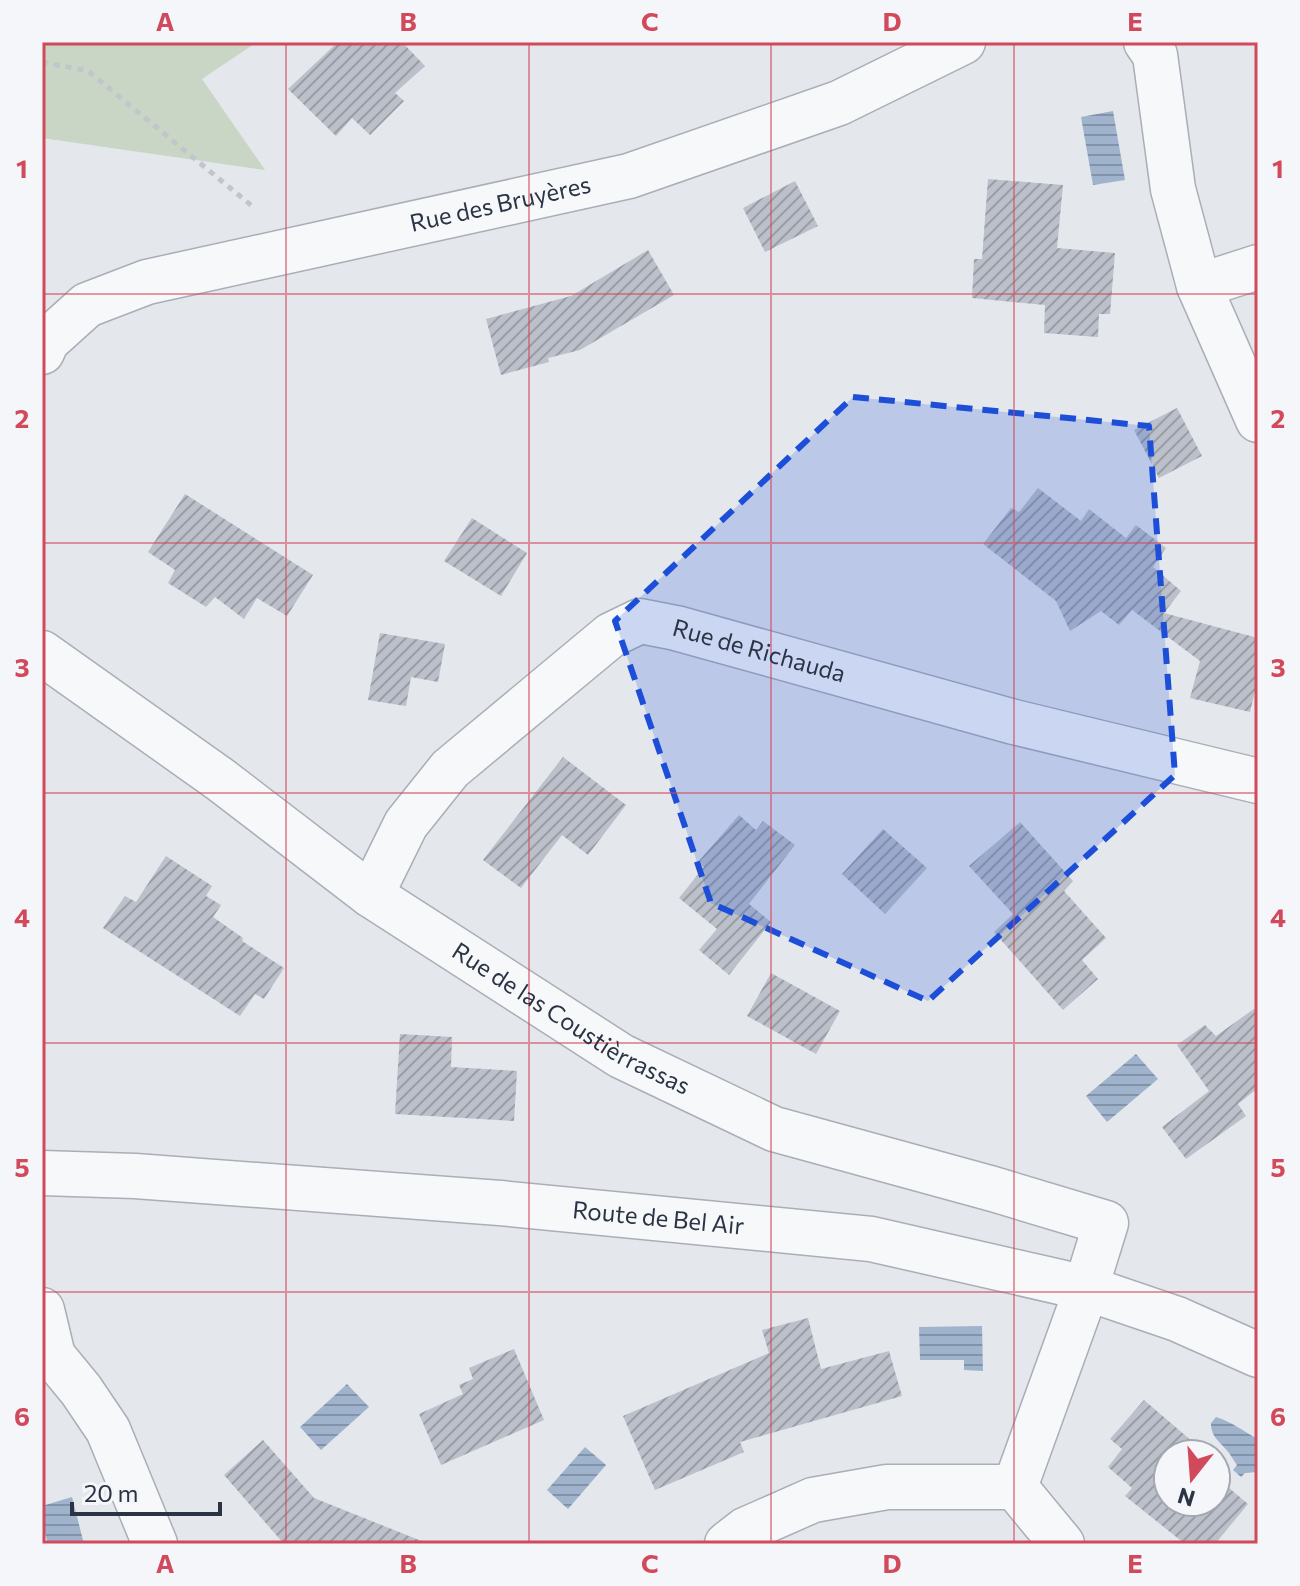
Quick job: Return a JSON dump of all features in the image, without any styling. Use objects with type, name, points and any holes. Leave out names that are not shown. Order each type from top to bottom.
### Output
[{"type":"street","name":"Rue des Bruyères","points":[[42,352],[47,341],[87,305],[147,282],[629,176],[839,103],[963,42]]},
{"type":"street","points":[[1146,42],[1155,55],[1173,189],[1199,286],[1258,420]]},
{"type":"street","points":[[1199,286],[1258,267]]},
{"type":"street","name":"Rue de Richauda","points":[[371,895],[406,824],[450,769],[611,635],[640,621],[676,628],[1014,722],[1258,781]]},
{"type":"street","name":"Rue de las Coustièrrassas","points":[[42,653],[221,780],[371,895],[621,1056],[774,1129],[1106,1223],[1086,1288]]},
{"type":"street","name":"Route de Bel Air","points":[[42,1173],[135,1176],[500,1203],[871,1239],[1086,1288],[1177,1319],[1258,1355]]},
{"type":"street","points":[[1015,1487],[1086,1288]]},
{"type":"street","points":[[42,1310],[53,1356],[108,1430],[155,1544]]},
{"type":"street","points":[[727,1544],[745,1530],[813,1500],[887,1487],[1015,1487]]},
{"type":"street","points":[[1015,1487],[1062,1544]]},
{"type":"path","points":[[42,62],[88,71],[252,206],[254,259]]},
{"type":"highlighted area","points":[[853,397],[1149,426],[1175,775],[928,1001],[711,903],[615,621]]},
{"type":"green space","points":[[42,42],[257,42],[202,79],[265,170],[42,138]]},
{"type":"water","points":[[1113,111],[1125,180],[1093,185],[1081,117]]},
{"type":"water","points":[[1136,1054],[1158,1079],[1107,1122],[1086,1096]]},
{"type":"water","points":[[982,1326],[983,1371],[964,1370],[964,1360],[920,1360],[919,1327]]},
{"type":"water","points":[[347,1384],[369,1407],[321,1450],[300,1427]]},
{"type":"water","points":[[1216,1417],[1258,1439],[1258,1472],[1245,1473],[1241,1477],[1233,1470],[1237,1465],[1232,1458],[1232,1438],[1216,1438],[1211,1423]]},
{"type":"water","points":[[585,1447],[606,1465],[568,1509],[547,1490]]},
{"type":"water","points":[[72,1497],[84,1544],[48,1544],[42,1506]]},
{"type":"building","points":[[338,42],[402,42],[425,66],[395,93],[404,101],[370,135],[352,118],[336,136],[288,89]]},
{"type":"building","points":[[988,179],[1063,185],[1057,248],[1115,253],[1110,314],[1099,314],[1098,337],[1044,333],[1045,305],[972,298],[974,259],[982,259]]},
{"type":"building","points":[[795,181],[818,226],[765,252],[743,208]]},
{"type":"building","points":[[648,250],[674,295],[580,350],[501,375],[486,319],[571,296]]},
{"type":"building","points":[[1177,408],[1202,456],[1159,478],[1134,430]]},
{"type":"building","points":[[1038,488],[1081,521],[1089,509],[1126,538],[1136,525],[1166,548],[1153,567],[1181,591],[1164,613],[1258,638],[1258,679],[1250,712],[1190,698],[1200,661],[1132,610],[1119,625],[1101,611],[1070,631],[1056,601],[983,544],[1011,508],[1019,512]]},
{"type":"building","points":[[185,494],[313,575],[287,616],[257,598],[244,619],[215,597],[206,607],[168,583],[175,570],[148,552]]},
{"type":"building","points":[[472,518],[527,553],[501,596],[444,561]]},
{"type":"building","points":[[380,633],[445,644],[438,682],[411,677],[406,706],[368,700]]},
{"type":"building","points":[[563,757],[626,805],[588,855],[562,835],[521,888],[483,860]]},
{"type":"building","points":[[739,815],[756,830],[763,821],[795,845],[749,904],[771,922],[729,975],[699,950],[717,929],[679,898],[704,867],[698,862]]},
{"type":"building","points":[[1020,822],[1073,881],[1064,891],[1106,938],[1082,960],[1098,979],[1063,1010],[994,932],[1013,914],[969,866]]},
{"type":"building","points":[[883,829],[927,868],[885,914],[842,874]]},
{"type":"building","points":[[166,856],[212,886],[206,896],[221,905],[213,917],[243,938],[242,941],[284,968],[264,999],[255,994],[240,1016],[103,928],[125,896],[136,902]]},
{"type":"building","points":[[771,973],[840,1011],[816,1054],[747,1016]]},
{"type":"building","points":[[1258,1006],[1258,1088],[1238,1104],[1246,1116],[1186,1159],[1162,1127],[1209,1091],[1177,1045],[1205,1025],[1216,1036]]},
{"type":"building","points":[[400,1034],[452,1037],[451,1067],[517,1071],[514,1121],[395,1114]]},
{"type":"building","points":[[808,1318],[821,1369],[889,1351],[902,1396],[740,1442],[744,1452],[655,1490],[623,1416],[769,1353],[762,1330]]},
{"type":"building","points":[[514,1349],[544,1420],[441,1465],[419,1414],[463,1394],[459,1385],[473,1379],[469,1368]]},
{"type":"building","points":[[1144,1400],[1188,1438],[1152,1438],[1152,1518],[1125,1496],[1132,1488],[1108,1467],[1122,1449],[1110,1439]]},
{"type":"building","points":[[263,1440],[314,1498],[424,1544],[284,1544],[224,1475]]},
{"type":"building","points":[[1232,1490],[1248,1504],[1215,1544],[1185,1544],[1152,1518],[1232,1518]]}]
